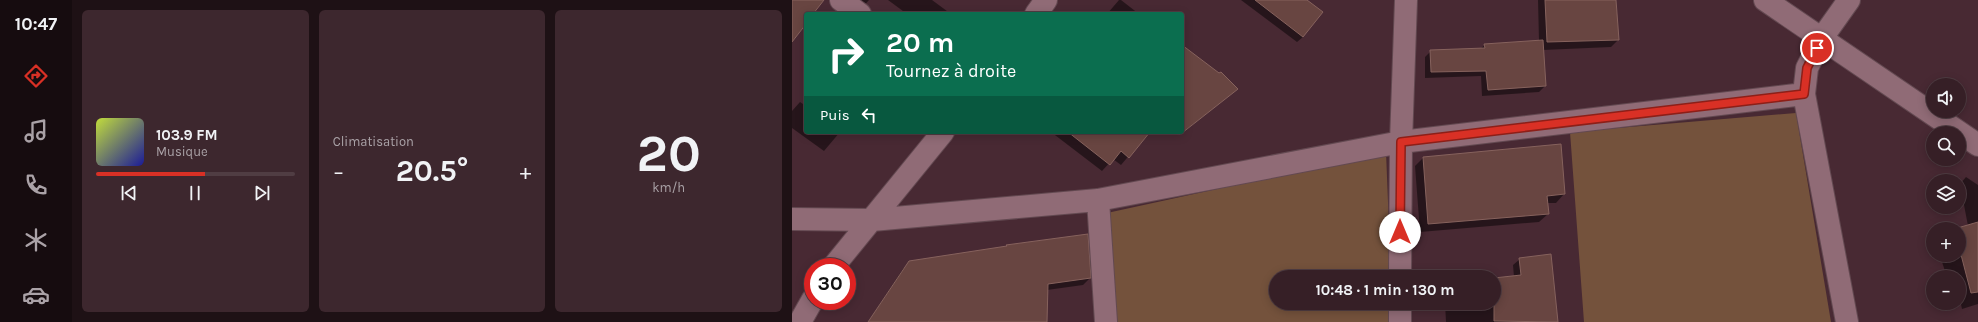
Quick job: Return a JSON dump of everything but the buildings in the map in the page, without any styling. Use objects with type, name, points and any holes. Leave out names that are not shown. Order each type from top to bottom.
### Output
[{"type":"street","points":[[841,0],[857,12]]},
{"type":"street","points":[[1037,12],[1046,0]]},
{"type":"street","points":[[1400,270],[1401,142],[1406,0]]},
{"type":"street","points":[[1765,0],[1978,145]]},
{"type":"street","points":[[1847,322],[1804,94],[1807,68],[1822,38],[1849,0]]},
{"type":"street","points":[[792,219],[872,220],[1098,200],[1401,142],[1804,94]]},
{"type":"street","points":[[840,258],[941,134]]},
{"type":"street","points":[[1098,200],[1106,322]]},
{"type":"street","points":[[800,322],[807,310]]},
{"type":"street","points":[[1400,310],[1400,322]]},
{"type":"shaded area","points":[[1796,113],[1831,322],[1584,322],[1570,132]]},
{"type":"shaded area","points":[[1386,152],[1391,270],[1269,270],[1269,310],[1392,310],[1393,322],[1116,322],[1107,213]]},
{"type":"route","points":[[1400,232],[1401,142],[1804,94],[1807,68],[1817,48]]}]
